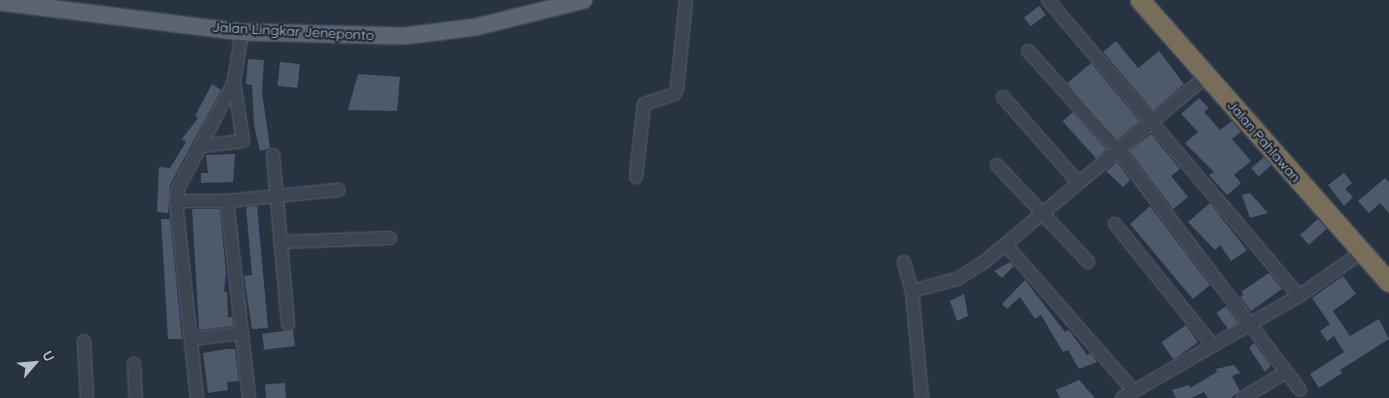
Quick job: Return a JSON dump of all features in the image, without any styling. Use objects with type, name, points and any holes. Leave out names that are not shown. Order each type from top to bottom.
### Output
[{"type":"highway","name":"Jalan Pahlawan","points":[[1140,0],[1389,282]]},
{"type":"main road","name":"Jalan Lingkar Jeneponto","points":[[0,2],[242,32],[404,36],[476,27],[584,0]]},
{"type":"street","points":[[636,177],[644,104],[674,94],[677,88],[686,0]]},
{"type":"street","points":[[1048,0],[1153,121],[1299,296]]},
{"type":"street","points":[[197,398],[176,201],[178,190],[234,82],[242,32]]},
{"type":"street","points":[[1028,51],[1118,150],[1252,324],[1300,390]]},
{"type":"street","points":[[912,291],[957,279],[1006,245],[1078,182],[1207,76]]},
{"type":"street","points":[[202,146],[243,140],[234,82]]},
{"type":"street","points":[[1003,97],[1078,182]]},
{"type":"street","points":[[273,155],[288,324]]},
{"type":"street","points":[[997,165],[1088,262]]},
{"type":"street","points":[[176,201],[227,200],[338,190]]},
{"type":"street","points":[[227,200],[249,398]]},
{"type":"street","points":[[1115,224],[1213,346]]},
{"type":"street","points":[[280,242],[390,238]]},
{"type":"street","points":[[1006,245],[1134,391]]},
{"type":"street","points":[[1122,398],[1299,296],[1362,252]]},
{"type":"street","points":[[904,262],[912,291],[922,398]]},
{"type":"street","points":[[191,339],[242,333]]},
{"type":"street","points":[[84,341],[87,398]]},
{"type":"street","points":[[134,364],[136,398]]},
{"type":"street","points":[[1243,398],[1286,372]]},
{"type":"building","points":[[1039,6],[1046,15],[1031,26],[1024,18]]},
{"type":"building","points":[[1116,41],[1138,68],[1159,51],[1184,84],[1153,111],[1103,52]]},
{"type":"building","points":[[248,59],[264,60],[262,92],[270,148],[260,151],[254,125],[252,85],[246,84]]},
{"type":"building","points":[[280,62],[300,64],[297,88],[277,86]]},
{"type":"building","points":[[1091,63],[1140,121],[1116,141],[1067,83]]},
{"type":"building","points":[[358,74],[400,77],[397,111],[348,110]]},
{"type":"building","points":[[212,84],[221,90],[170,185],[168,213],[157,212],[159,167],[170,168],[186,142],[182,139],[198,118],[195,116]]},
{"type":"building","points":[[1199,98],[1209,108],[1204,112],[1220,130],[1232,121],[1241,132],[1232,139],[1251,161],[1234,175],[1241,183],[1227,195],[1209,175],[1214,172],[1185,143],[1198,132],[1181,114]]},
{"type":"building","points":[[1073,112],[1106,149],[1096,159],[1063,121]]},
{"type":"building","points":[[1151,134],[1180,169],[1171,176],[1188,197],[1173,209],[1129,151]]},
{"type":"building","points":[[235,154],[233,182],[201,183],[201,173],[208,173],[206,155]]},
{"type":"building","points":[[1264,157],[1271,165],[1258,176],[1251,168]]},
{"type":"building","points":[[1117,162],[1130,180],[1123,187],[1106,171]]},
{"type":"building","points":[[1344,173],[1352,183],[1345,189],[1353,197],[1344,206],[1328,185]]},
{"type":"building","points":[[1385,178],[1389,182],[1389,213],[1380,203],[1369,213],[1358,201]]},
{"type":"building","points":[[1250,193],[1268,213],[1250,218],[1242,195]]},
{"type":"building","points":[[1210,203],[1247,250],[1231,261],[1220,245],[1215,250],[1188,222]]},
{"type":"building","points":[[257,206],[268,328],[252,329],[244,276],[252,275],[246,207]]},
{"type":"building","points":[[1150,206],[1210,285],[1193,299],[1130,224]]},
{"type":"building","points":[[192,209],[220,209],[226,273],[224,292],[227,292],[228,317],[232,317],[233,326],[199,330]]},
{"type":"building","points":[[161,219],[170,219],[182,339],[168,339]]},
{"type":"building","points":[[1318,219],[1327,229],[1309,245],[1300,235]]},
{"type":"building","points":[[1010,262],[1014,266],[1002,278],[994,271]]},
{"type":"building","points":[[1269,273],[1282,289],[1251,311],[1240,297],[1244,295],[1241,292]]},
{"type":"building","points":[[1343,276],[1356,294],[1333,311],[1350,336],[1379,319],[1389,339],[1340,370],[1342,373],[1319,388],[1310,374],[1344,352],[1334,336],[1327,341],[1320,331],[1330,324],[1312,298]]},
{"type":"building","points":[[1025,280],[1065,332],[1069,330],[1087,355],[1090,353],[1097,362],[1079,369],[1068,350],[1063,352],[1041,315],[1035,319],[1020,297],[1007,309],[1002,304]]},
{"type":"building","points":[[964,294],[968,316],[957,321],[950,301]]},
{"type":"building","points":[[1226,306],[1238,322],[1228,329],[1216,313]]},
{"type":"building","points":[[1186,325],[1198,342],[1173,359],[1161,342]]},
{"type":"building","points":[[293,330],[295,346],[264,350],[262,334]]},
{"type":"building","points":[[1254,343],[1271,365],[1265,372],[1249,348]]},
{"type":"building","points":[[235,349],[239,381],[227,382],[228,390],[208,393],[203,353]]},
{"type":"building","points":[[1234,365],[1240,373],[1232,376],[1240,391],[1231,398],[1208,398],[1204,392],[1191,398],[1176,398],[1172,390],[1189,385],[1190,388],[1217,372],[1216,369]]},
{"type":"building","points":[[1079,380],[1095,398],[1060,398],[1056,390]]},
{"type":"building","points":[[285,383],[286,398],[266,398],[265,384]]}]
